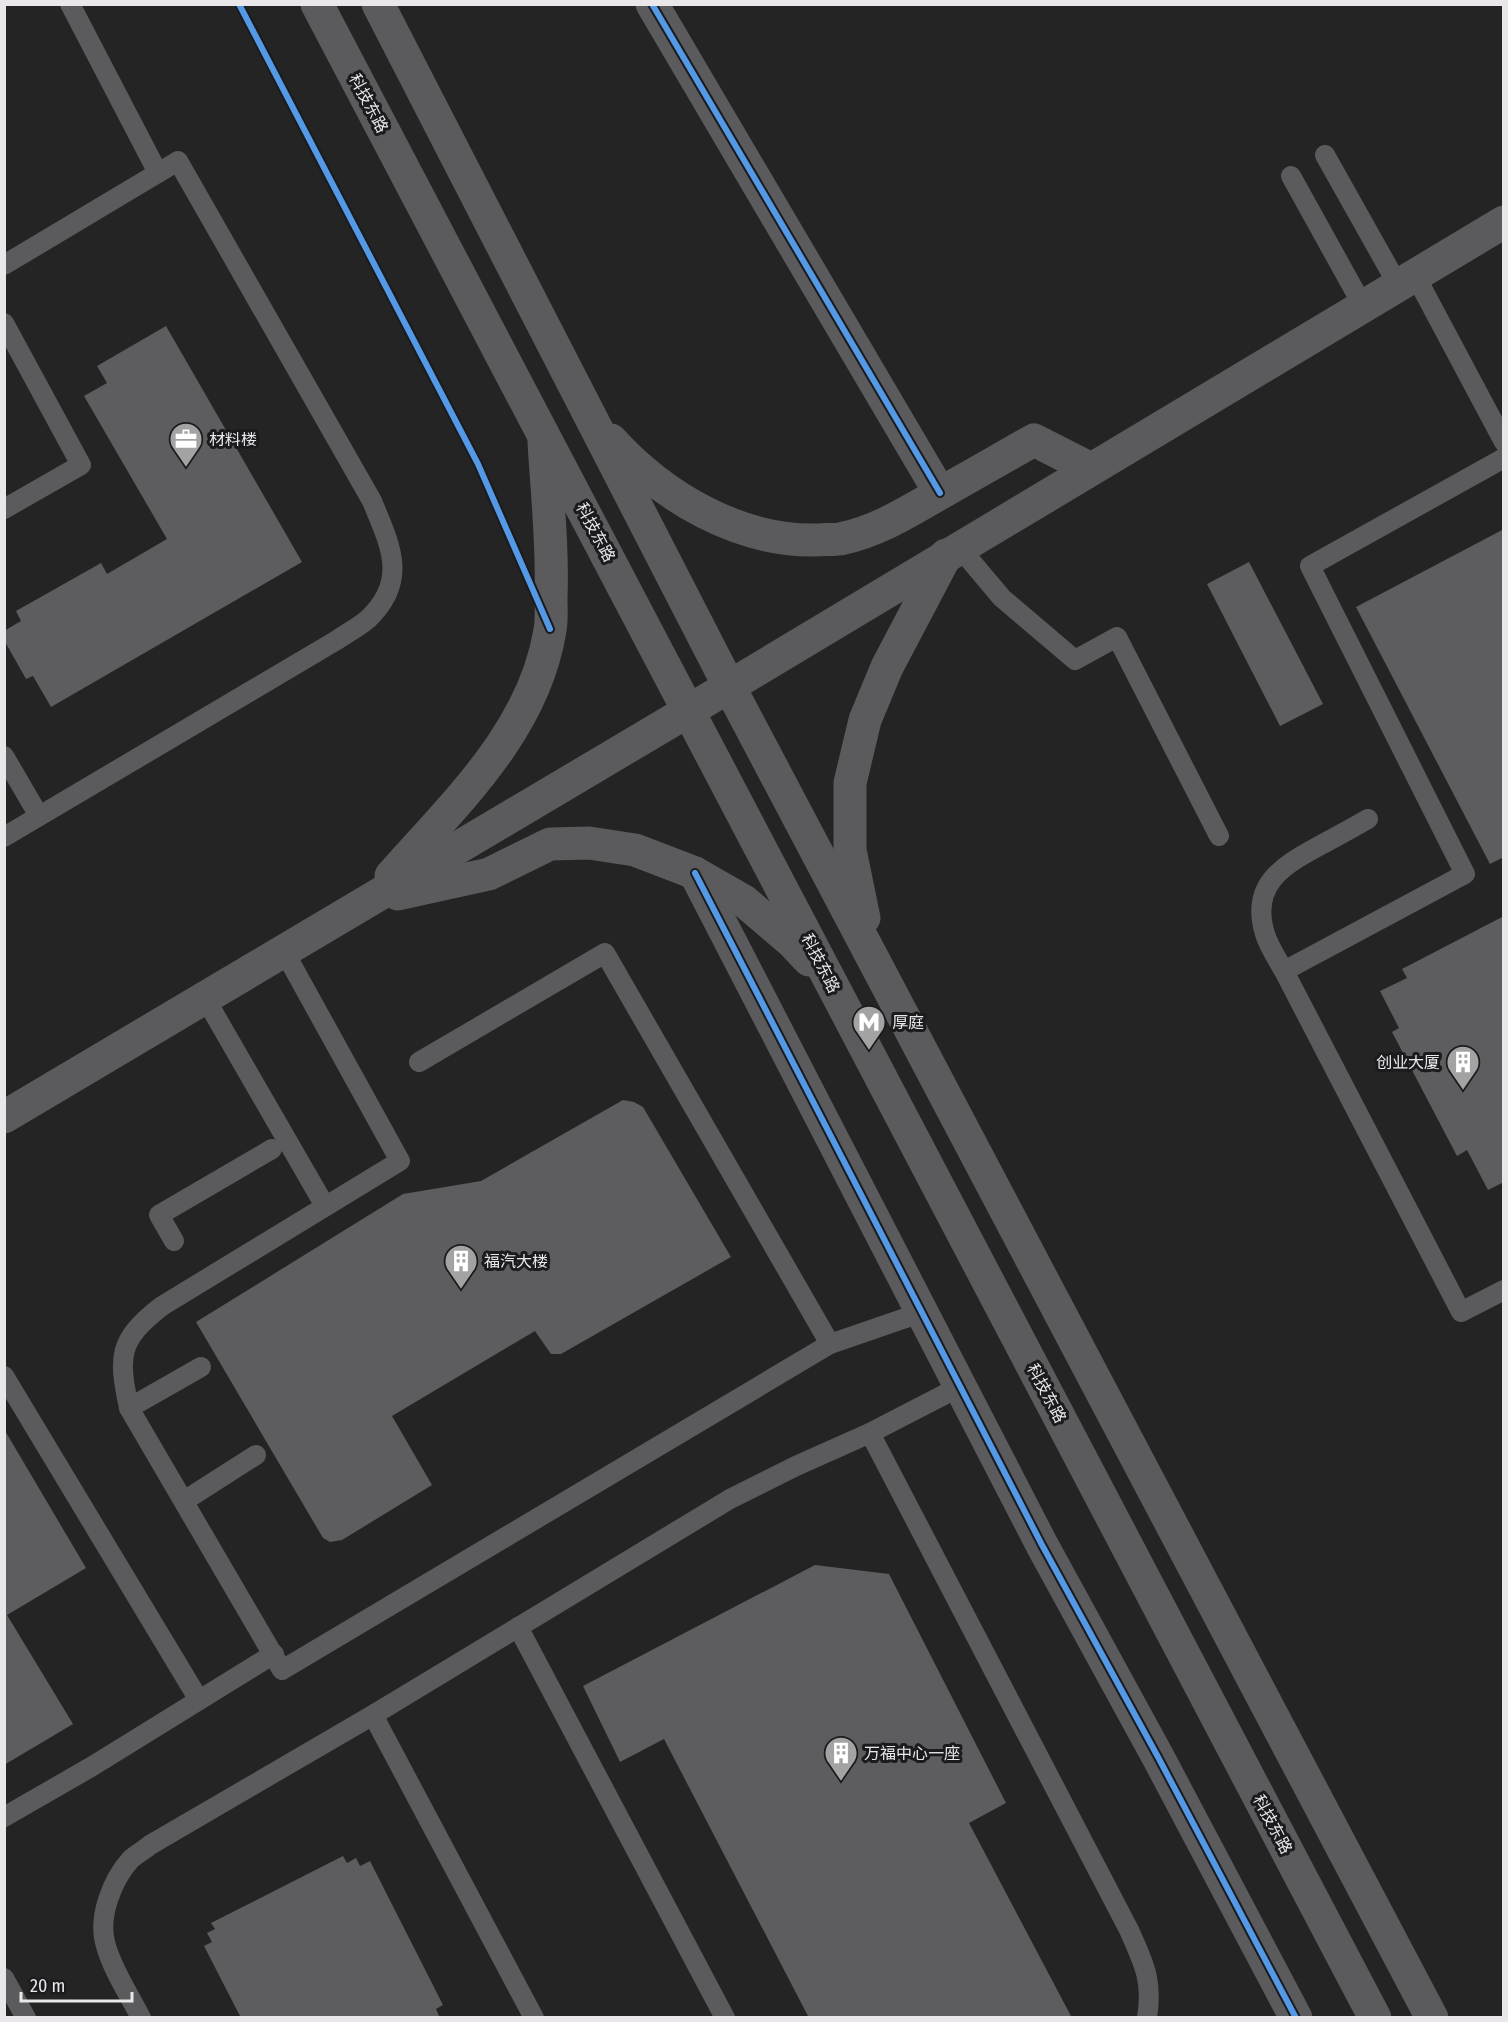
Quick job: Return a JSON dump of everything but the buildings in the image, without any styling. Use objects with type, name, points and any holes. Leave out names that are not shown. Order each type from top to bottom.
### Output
[{"type":"main road","name":"科技东路","points":[[317,4],[690,710],[1375,2018]]},
{"type":"main road","points":[[378,4],[729,686],[1432,2018]]},
{"type":"main road","points":[[652,4],[940,493]]},
{"type":"main road","points":[[4,1117],[690,710],[1503,222]]},
{"type":"main road","points":[[589,416],[629,460],[671,491],[719,520],[763,535],[796,540],[839,539],[889,523],[1034,440],[1091,470]]},
{"type":"main road","points":[[370,900],[489,765],[520,717],[540,673],[550,629],[552,569],[543,432]]},
{"type":"main road","points":[[873,958],[850,850],[850,783],[865,720],[887,667],[952,551]]},
{"type":"main road","points":[[370,900],[489,874],[550,844],[589,843],[634,850],[695,873],[744,901],[792,942],[831,983]]},
{"type":"main road","points":[[695,873],[1042,1545],[1158,1757],[1296,2018]]},
{"type":"lane","points":[[70,4],[158,173]]},
{"type":"lane","points":[[1325,155],[1406,280],[1503,442]]},
{"type":"lane","points":[[4,265],[178,161],[372,501],[390,542],[394,570],[386,596],[368,619],[327,646],[4,837]]},
{"type":"lane","points":[[1291,176],[1363,306]]},
{"type":"lane","points":[[4,323],[81,465],[4,509]]},
{"type":"lane","points":[[1284,971],[1465,874],[1310,566],[1503,458]]},
{"type":"lane","points":[[952,551],[1031,625],[1075,660],[1117,637],[1219,836]]},
{"type":"lane","points":[[4,756],[39,816]]},
{"type":"lane","points":[[1368,819],[1278,871],[1262,898],[1265,935],[1461,1312],[1503,1290]]},
{"type":"lane","points":[[284,951],[400,1161],[188,1289],[141,1322],[128,1340],[123,1359],[123,1379],[129,1408],[282,1670],[830,1344],[923,1312]]},
{"type":"lane","points":[[419,1062],[605,953],[830,1344]]},
{"type":"lane","points":[[205,998],[325,1206]]},
{"type":"lane","points":[[174,1240],[159,1215],[272,1149]]},
{"type":"lane","points":[[129,1408],[201,1367]]},
{"type":"lane","points":[[4,1376],[199,1700]]},
{"type":"lane","points":[[141,2018],[111,1963],[105,1943],[104,1921],[109,1898],[118,1877],[132,1859],[150,1845],[373,1715],[730,1499],[870,1433],[961,1386]]},
{"type":"lane","points":[[870,1433],[1129,1930],[1141,1957],[1149,1984],[1147,2018]]},
{"type":"lane","points":[[184,1501],[256,1455]]},
{"type":"lane","points":[[518,1627],[725,2018]]},
{"type":"lane","points":[[4,1817],[91,1767],[274,1654]]},
{"type":"lane","points":[[373,1715],[534,2018]]},
{"type":"lane","points":[[4,1978],[26,2018]]},
{"type":"cycle path","points":[[239,4],[478,464],[550,629]]},
{"type":"cycle path","points":[[652,4],[940,493]]},
{"type":"cycle path","points":[[695,873],[1042,1545],[1158,1757],[1296,2018]]},
{"type":"place","name":"材料楼","points":[[186,468]]},
{"type":"place","name":"厚庭","points":[[869,1051]]},
{"type":"place","name":"创业大厦","points":[[1463,1091]]},
{"type":"place","name":"福汽大楼","points":[[461,1290]]},
{"type":"place","name":"万福中心一座","points":[[841,1782]]}]
